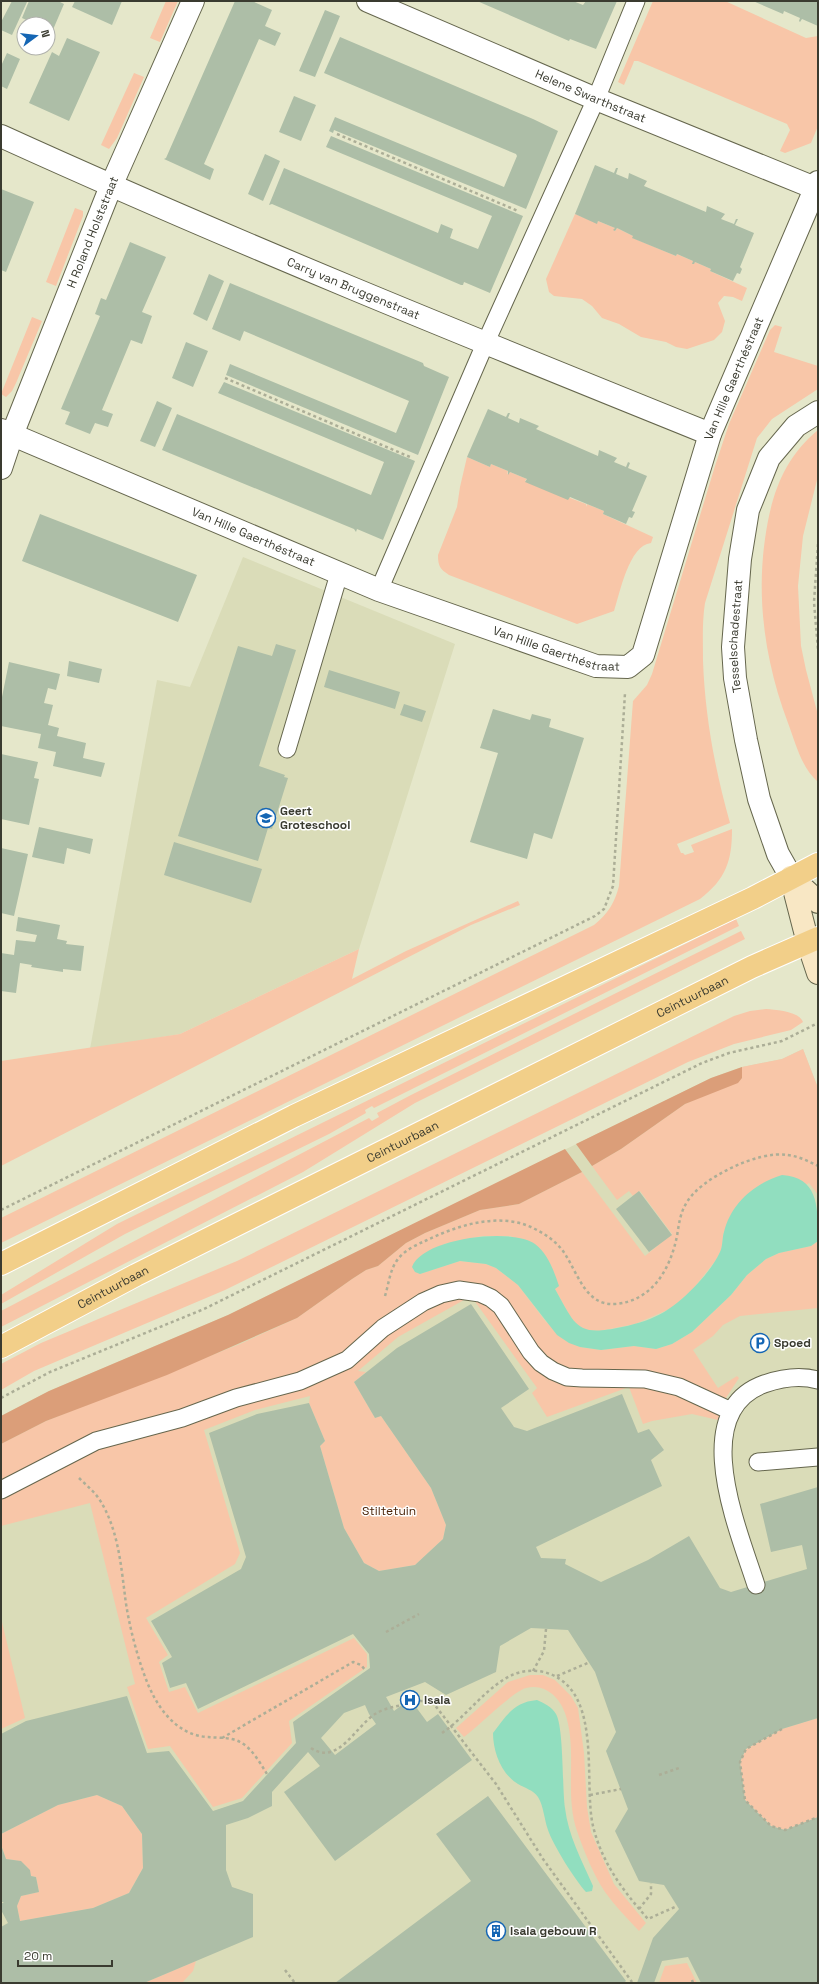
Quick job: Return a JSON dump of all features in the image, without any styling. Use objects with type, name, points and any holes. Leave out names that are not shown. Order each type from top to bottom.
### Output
[{"type":"main road","points":[[1,1264],[294,1116],[745,901],[818,864]]},
{"type":"main road","name":"Ceintuurbaan","points":[[1,1347],[136,1275],[752,966],[813,941]]},
{"type":"street","name":"H Roland Holststraat","points":[[1,468],[6,433],[111,186],[193,1]]},
{"type":"street","name":"Helene Swarthstraat","points":[[368,1],[596,99],[816,185]]},
{"type":"street","name":"Carry van Bruggenstraat","points":[[1,136],[111,186],[485,344],[710,434]]},
{"type":"street","name":"Van Hille Gaerthéstraat","points":[[6,433],[379,590],[596,666],[628,667],[643,655],[710,434],[816,185]]},
{"type":"street","name":"Tesselschadestraat","points":[[791,877],[778,854],[759,799],[734,678],[733,647],[740,558],[748,510],[770,458],[796,426],[818,412]]},
{"type":"street","points":[[791,877],[818,902]]},
{"type":"street","points":[[791,877],[813,941],[818,973]]},
{"type":"lane","points":[[379,590],[485,344],[596,99],[636,1]]},
{"type":"lane","points":[[287,749],[339,574]]},
{"type":"lane","points":[[1,1490],[96,1441],[182,1418],[236,1398],[300,1381],[346,1360],[383,1328],[422,1302],[442,1294],[459,1290],[480,1293],[492,1298],[501,1306],[531,1352],[541,1363],[554,1372],[582,1378],[645,1379],[679,1387],[731,1411]]},
{"type":"lane","points":[[756,1585],[734,1517],[725,1476],[722,1436],[731,1411],[748,1392],[763,1385],[790,1378],[807,1377],[818,1380]]},
{"type":"lane","points":[[758,1462],[818,1457]]},
{"type":"path","points":[[337,134],[541,220]]},
{"type":"path","points":[[225,378],[432,466]]},
{"type":"path","points":[[818,544],[814,602],[818,650]]},
{"type":"path","points":[[1,1210],[422,1003],[595,916],[604,909],[613,886],[628,667]]},
{"type":"path","points":[[1,1398],[50,1372],[217,1303],[702,1064],[729,1053],[782,1041],[818,1023]]},
{"type":"path","points":[[64,1458],[73,1473],[96,1494],[108,1516],[122,1566],[131,1633],[152,1694],[170,1720],[183,1730],[198,1736],[233,1739],[246,1746],[267,1774]]},
{"type":"path","points":[[386,1632],[419,1614]]},
{"type":"path","points":[[533,1671],[544,1651],[546,1629]]},
{"type":"path","points":[[221,1738],[353,1662],[361,1665],[366,1671]]},
{"type":"path","points":[[556,1677],[590,1662]]},
{"type":"path","points":[[442,1733],[452,1726],[502,1681],[522,1672],[533,1671],[545,1672],[556,1677],[574,1694],[582,1708],[585,1722],[593,1826],[605,1857],[617,1881],[648,1919],[677,1906]]},
{"type":"path","points":[[312,1748],[318,1752],[325,1753],[336,1751],[364,1723],[378,1712],[420,1700],[434,1704],[496,1784],[543,1859],[632,1982]]},
{"type":"path","points":[[782,1728],[746,1750],[740,1762],[745,1800],[770,1826],[785,1830],[818,1817]]},
{"type":"path","points":[[660,1775],[679,1768]]},
{"type":"path","points":[[590,1795],[621,1789]]},
{"type":"path","points":[[639,1909],[648,1900],[651,1894],[651,1883]]},
{"type":"path","points":[[285,1970],[295,1983]]},
{"type":"shaded area","name":"Geert Groteschool","points":[[243,557],[455,644],[359,949],[180,1034],[90,1049],[157,680],[190,687]]},
{"type":"shaded area","name":"Isala","points":[[803,1049],[818,1088],[818,1983],[1,1983],[1,1416],[49,1391],[228,1315],[711,1078],[742,1067],[782,1059]]},
{"type":"shaded area","points":[[742,1067],[742,1078],[738,1083],[685,1104],[621,1149],[592,1166],[576,1144],[711,1078]]},
{"type":"shaded area","points":[[565,1149],[582,1172],[519,1204],[480,1210],[425,1233],[406,1243],[378,1266],[366,1270],[297,1318],[167,1375],[46,1421],[1,1444],[1,1416],[49,1391],[228,1315]]},
{"type":"shaded area","points":[[782,1175],[794,1177],[810,1188],[814,1196],[818,1217],[818,1241],[811,1246],[779,1253],[766,1259],[747,1275],[731,1295],[692,1332],[672,1344],[656,1349],[634,1346],[601,1350],[580,1347],[569,1343],[557,1335],[518,1285],[496,1268],[486,1264],[460,1261],[420,1274],[415,1272],[412,1267],[419,1257],[432,1249],[449,1242],[489,1236],[507,1236],[524,1239],[535,1244],[544,1253],[553,1269],[559,1286],[555,1289],[573,1320],[579,1326],[586,1329],[595,1330],[607,1330],[622,1327],[655,1317],[665,1312],[682,1299],[699,1282],[718,1256],[721,1250],[723,1234],[727,1222],[738,1203],[763,1183]]},
{"type":"shaded area","points":[[537,1700],[552,1709],[559,1721],[562,1745],[564,1799],[567,1818],[576,1848],[593,1886],[592,1891],[586,1892],[559,1853],[548,1830],[542,1805],[538,1797],[512,1780],[499,1762],[496,1754],[493,1733],[516,1707],[529,1701]]},
{"type":"green space","points":[[166,1],[178,1],[160,42],[150,38]]},
{"type":"green space","points":[[653,1],[725,1],[806,38],[818,36],[818,126],[811,143],[785,153],[780,151],[790,130],[787,124],[638,61],[634,61],[624,85],[618,82]]},
{"type":"green space","points":[[134,73],[144,77],[117,138],[109,149],[101,145]]},
{"type":"green space","points":[[75,208],[83,211],[83,216],[56,286],[46,282]]},
{"type":"green space","points":[[575,214],[597,223],[598,221],[615,228],[615,231],[617,228],[633,236],[633,238],[676,256],[677,254],[693,261],[693,264],[695,262],[711,269],[710,271],[747,288],[742,301],[733,297],[724,296],[718,303],[725,321],[722,332],[714,340],[687,349],[676,347],[666,342],[641,337],[619,324],[602,318],[592,306],[582,299],[554,296],[549,292],[546,279]]},
{"type":"green space","points":[[32,317],[42,321],[16,383],[12,391],[6,397],[1,394]]},
{"type":"green space","points":[[775,325],[782,327],[774,352],[818,366],[818,389],[772,419],[757,438],[705,603],[703,624],[703,661],[708,722],[715,763],[730,823],[677,844],[681,853],[685,855],[694,852],[691,845],[732,829],[729,860],[722,876],[716,884],[700,899],[1,1243],[1,1218],[594,925],[603,917],[613,902],[619,886],[633,701],[647,685],[652,674],[729,424],[770,330]]},
{"type":"green space","points":[[818,430],[818,476],[803,536],[798,586],[801,646],[818,715],[818,782],[803,762],[780,701],[765,632],[762,586],[765,539],[775,493],[787,466],[806,441]]},
{"type":"green space","points":[[467,457],[490,467],[491,464],[508,471],[507,474],[510,472],[527,479],[525,481],[586,504],[586,507],[587,504],[604,511],[603,514],[653,537],[651,543],[643,546],[631,561],[626,571],[614,611],[577,624],[449,575],[443,571],[438,562],[438,555],[457,507]]},
{"type":"green space","points":[[518,901],[520,905],[471,925],[1,1166],[1,1061],[180,1034],[359,949],[352,979],[406,951]]},
{"type":"green space","points":[[736,919],[739,926],[374,1108],[372,1106],[365,1110],[366,1113],[329,1134],[125,1234],[1,1304],[1,1295],[117,1224]]},
{"type":"green space","points":[[741,931],[745,939],[415,1103],[303,1172],[1,1327],[1,1311],[369,1118],[372,1121],[379,1117],[377,1113],[411,1095]]},
{"type":"green space","points":[[766,1009],[792,1013],[801,1018],[803,1022],[791,1030],[734,1044],[688,1062],[225,1290],[34,1371],[1,1390],[1,1364],[41,1343],[237,1261],[734,1016],[750,1011]]},
{"type":"green space","name":"Stiltetuin","points":[[803,1049],[818,1088],[818,1195],[809,1183],[724,1231],[721,1251],[716,1260],[693,1289],[672,1308],[635,1324],[599,1331],[586,1330],[577,1325],[571,1318],[555,1289],[511,1236],[482,1236],[444,1244],[420,1274],[460,1261],[486,1264],[496,1268],[518,1285],[546,1322],[580,1347],[601,1350],[634,1346],[656,1349],[672,1344],[692,1332],[731,1295],[747,1275],[766,1259],[779,1253],[811,1246],[818,1241],[818,1308],[740,1316],[723,1325],[713,1336],[693,1350],[718,1388],[737,1376],[739,1378],[724,1401],[718,1420],[692,1414],[643,1424],[629,1387],[547,1417],[532,1393],[537,1388],[471,1296],[398,1337],[358,1371],[366,1372],[354,1382],[375,1418],[381,1416],[431,1488],[446,1525],[443,1539],[415,1565],[379,1571],[364,1563],[344,1528],[320,1446],[325,1441],[309,1403],[310,1396],[255,1410],[204,1430],[240,1553],[235,1564],[146,1618],[168,1655],[159,1662],[169,1692],[185,1687],[198,1713],[354,1638],[367,1654],[367,1667],[289,1721],[292,1743],[242,1798],[213,1807],[170,1746],[148,1749],[127,1687],[135,1684],[90,1503],[1,1526],[1,1444],[46,1421],[240,1344],[297,1318],[366,1270],[378,1266],[406,1243],[425,1233],[480,1210],[519,1204],[582,1172],[645,1256],[672,1234],[640,1191],[633,1196],[629,1191],[617,1200],[592,1166],[621,1149],[685,1104],[742,1078],[742,1067],[782,1059]]},
{"type":"green space","points":[[1,1618],[25,1718],[1,1729]]},
{"type":"green space","points":[[530,1675],[543,1675],[555,1680],[571,1696],[578,1708],[584,1753],[587,1807],[591,1832],[614,1884],[646,1923],[639,1931],[605,1892],[593,1870],[577,1831],[571,1802],[571,1742],[569,1727],[565,1713],[555,1696],[539,1687],[526,1688],[512,1696],[464,1737],[456,1728],[508,1682]]},
{"type":"green space","points":[[818,1718],[818,1817],[785,1830],[771,1826],[745,1800],[740,1762],[746,1749],[782,1729]]},
{"type":"green space","points":[[97,1795],[122,1806],[142,1834],[143,1868],[129,1893],[93,1908],[20,1921],[17,1906],[21,1896],[39,1892],[36,1877],[31,1876],[28,1868],[22,1863],[15,1860],[6,1859],[1,1844],[1,1834],[58,1805]]},
{"type":"green space","points":[[196,1961],[193,1971],[182,1983],[144,1983]]},
{"type":"green space","points":[[687,1963],[697,1983],[659,1983],[665,1966]]},
{"type":"building","points":[[12,1],[27,2],[21,16],[16,16],[16,26],[12,35],[1,30],[1,22]]},
{"type":"building","points":[[29,1],[58,1],[64,4],[56,23],[56,16],[23,16]]},
{"type":"building","points":[[75,1],[122,1],[112,25],[72,7]]},
{"type":"building","points":[[235,1],[252,1],[272,10],[265,26],[281,33],[275,46],[259,39],[204,164],[214,169],[210,180],[164,159],[166,158]]},
{"type":"building","points":[[477,1],[573,1],[583,5],[586,1],[617,1],[596,49],[570,39],[569,41]]},
{"type":"building","points":[[753,1],[818,1],[818,26],[802,19],[800,22],[800,18],[784,11],[783,14]]},
{"type":"building","points":[[325,10],[340,16],[315,77],[299,71]]},
{"type":"building","points":[[340,37],[558,131],[526,209],[334,130],[333,133],[329,131],[335,117],[504,187],[517,156],[516,154],[324,73]]},
{"type":"building","points":[[67,38],[100,52],[69,121],[29,103],[50,56],[56,56],[56,54],[59,56]]},
{"type":"building","points":[[7,53],[20,59],[7,89],[1,86],[1,66]]},
{"type":"building","points":[[294,96],[316,105],[301,141],[279,132]]},
{"type":"building","points":[[331,136],[523,216],[490,293],[464,282],[463,285],[461,285],[272,204],[269,205],[284,168],[438,233],[441,224],[453,229],[450,238],[478,249],[492,216],[326,147]]},
{"type":"building","points":[[265,154],[280,161],[263,201],[248,194]]},
{"type":"building","points":[[595,165],[614,173],[616,168],[618,168],[616,174],[628,179],[629,173],[647,181],[644,186],[706,212],[707,206],[725,214],[721,219],[734,224],[736,219],[738,219],[735,225],[754,233],[740,267],[742,269],[740,274],[737,273],[733,281],[710,271],[711,269],[695,262],[692,264],[693,261],[677,254],[676,256],[632,238],[633,236],[617,228],[615,231],[613,230],[615,228],[598,221],[597,224],[575,214]]},
{"type":"building","points":[[1,189],[34,202],[6,272],[1,270]]},
{"type":"building","points":[[130,242],[166,257],[142,312],[152,316],[142,344],[131,340],[102,410],[113,414],[108,427],[95,423],[90,434],[65,424],[70,412],[61,409],[100,316],[95,314],[101,298],[106,300]]},
{"type":"building","points":[[209,274],[224,281],[207,321],[193,314]]},
{"type":"building","points":[[230,283],[423,363],[424,366],[449,377],[418,455],[226,375],[230,364],[396,433],[409,401],[244,331],[240,341],[212,329]]},
{"type":"building","points":[[186,342],[208,351],[193,387],[172,378]]},
{"type":"building","points":[[224,382],[415,461],[383,540],[357,529],[356,532],[354,529],[162,450],[177,414],[371,495],[384,462],[218,393]]},
{"type":"building","points":[[157,401],[172,408],[155,447],[140,441]]},
{"type":"building","points":[[488,409],[506,417],[508,413],[510,413],[508,418],[519,423],[520,418],[539,426],[536,429],[598,456],[599,450],[617,458],[614,462],[626,467],[628,462],[630,463],[628,468],[647,476],[632,511],[635,512],[632,518],[629,517],[626,524],[603,514],[604,511],[570,497],[568,500],[525,482],[527,479],[510,472],[508,475],[508,471],[491,464],[490,467],[467,457]]},
{"type":"building","points":[[40,514],[197,575],[178,622],[22,561]]},
{"type":"building","points":[[276,644],[296,650],[259,766],[285,775],[284,777],[288,778],[272,829],[268,828],[258,861],[178,836],[238,646],[272,656]]},
{"type":"building","points":[[69,661],[102,669],[99,683],[67,676]]},
{"type":"building","points":[[9,662],[60,674],[56,690],[48,688],[44,703],[53,705],[48,725],[59,728],[57,736],[86,743],[83,758],[105,763],[101,777],[53,766],[56,752],[38,748],[41,734],[1,726],[1,702]]},
{"type":"building","points":[[329,670],[400,692],[395,709],[324,687]]},
{"type":"building","points":[[404,704],[426,711],[422,722],[400,715]]},
{"type":"building","points":[[493,709],[530,720],[532,714],[551,719],[549,727],[584,738],[552,839],[534,833],[527,859],[470,842],[498,753],[480,748]]},
{"type":"building","points":[[1,754],[38,762],[34,778],[39,779],[29,825],[1,819]]},
{"type":"building","points":[[39,827],[93,839],[90,854],[67,848],[64,864],[32,857]]},
{"type":"building","points":[[174,842],[262,869],[251,903],[164,875]]},
{"type":"building","points":[[1,848],[28,854],[14,916],[1,913]]},
{"type":"building","points":[[18,917],[60,925],[57,939],[67,941],[66,944],[84,946],[81,971],[63,969],[63,972],[31,967],[32,965],[20,963],[16,993],[1,991],[1,953],[14,955],[16,940],[35,942],[37,935],[16,931]]},
{"type":"building","points":[[639,1191],[672,1235],[649,1252],[616,1209]]},
{"type":"building","points":[[471,1304],[529,1389],[501,1408],[514,1427],[527,1431],[622,1394],[638,1433],[649,1429],[664,1450],[651,1460],[662,1486],[536,1547],[541,1558],[566,1559],[565,1564],[601,1582],[648,1560],[689,1536],[720,1588],[731,1592],[807,1569],[802,1545],[771,1552],[760,1504],[818,1487],[818,1718],[782,1729],[746,1749],[740,1762],[745,1800],[771,1826],[785,1830],[818,1817],[818,1983],[701,1983],[688,1957],[662,1961],[654,1983],[637,1983],[653,1938],[679,1909],[664,1885],[639,1881],[615,1831],[628,1809],[606,1751],[616,1732],[595,1672],[568,1630],[531,1628],[500,1646],[496,1672],[446,1695],[425,1682],[386,1697],[394,1711],[410,1699],[427,1722],[438,1714],[472,1760],[335,1861],[284,1792],[320,1766],[308,1752],[272,1792],[272,1806],[248,1818],[226,1825],[226,1870],[232,1887],[253,1894],[253,1937],[144,1983],[1,1983],[1,1927],[8,1923],[1,1910],[1,1904],[4,1902],[1,1902],[1,1845],[6,1859],[21,1861],[30,1870],[31,1876],[36,1877],[39,1892],[21,1896],[17,1906],[20,1921],[93,1908],[129,1893],[143,1868],[142,1834],[122,1806],[97,1795],[58,1805],[1,1834],[1,1734],[26,1721],[127,1696],[147,1753],[169,1751],[213,1811],[243,1801],[296,1743],[293,1722],[370,1668],[369,1654],[353,1634],[198,1709],[186,1683],[170,1688],[162,1663],[172,1657],[151,1621],[241,1569],[246,1557],[209,1433],[257,1414],[309,1403],[325,1441],[320,1446],[344,1528],[364,1563],[379,1571],[415,1565],[443,1539],[446,1525],[431,1488],[381,1416],[375,1418],[354,1382],[397,1348]],"holes":[[[365,1705],[376,1724],[335,1755],[321,1738],[344,1713]]]},
{"type":"building","name":"Isala gebouw R","points":[[488,1796],[626,1981],[624,1983],[335,1983],[471,1881],[436,1834]]},
{"type":"place","name":"Geert Groteschool","points":[[266,818]]},
{"type":"place","name":"Spoed","points":[[760,1343]]},
{"type":"place","name":"Isala","points":[[410,1700]]},
{"type":"place","name":"Isala gebouw R","points":[[496,1931]]}]
